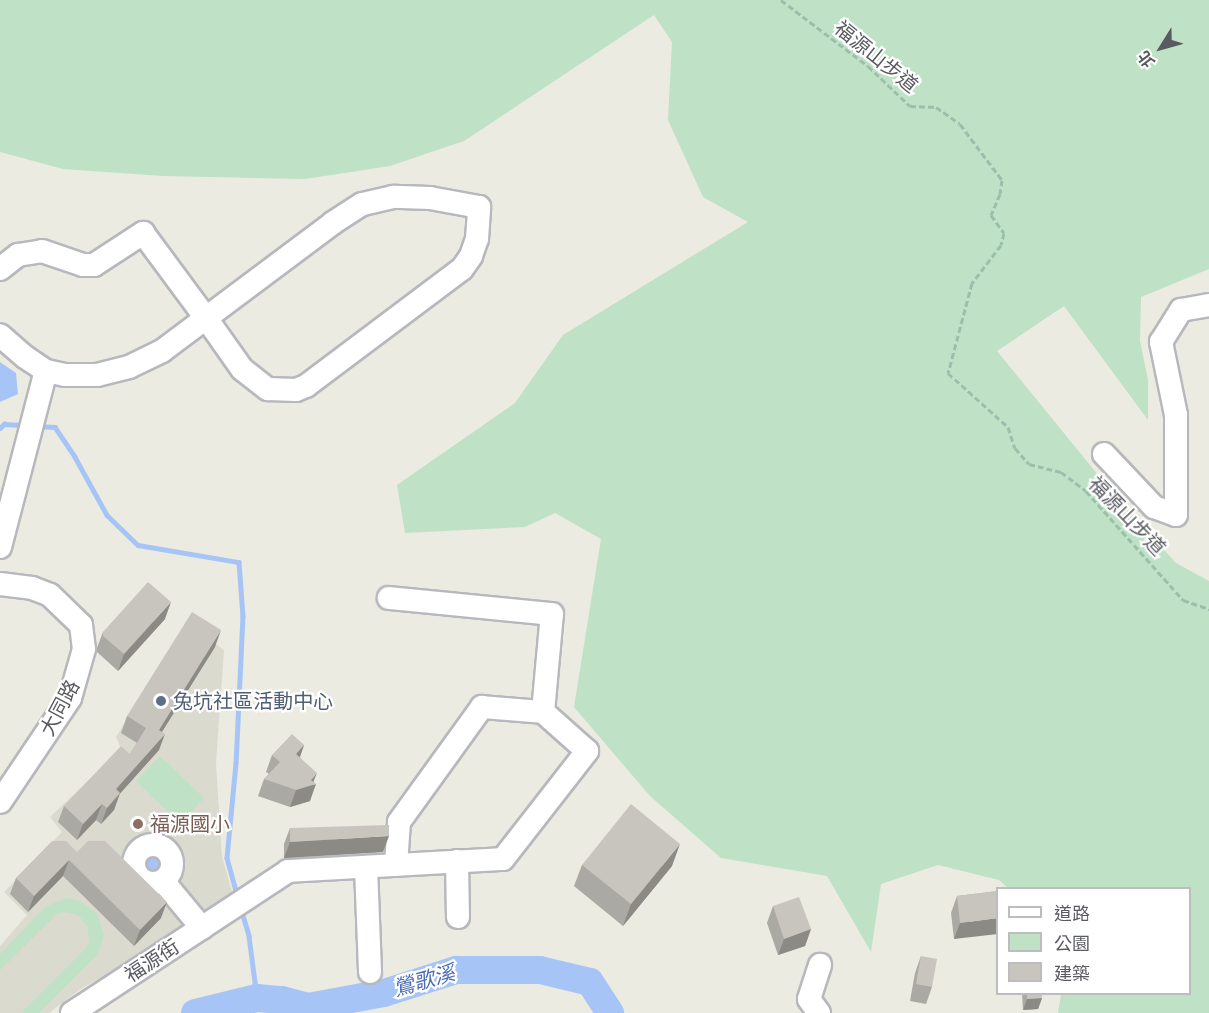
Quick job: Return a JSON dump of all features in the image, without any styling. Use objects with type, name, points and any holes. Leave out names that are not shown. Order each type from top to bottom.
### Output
[{"type":"street","points":[[0,269],[18,255],[42,251],[82,265],[94,265],[143,233],[206,318],[242,369],[268,389],[281,392],[306,386],[462,269],[471,256],[477,239],[479,207],[430,198],[393,197],[362,204],[206,318],[162,351],[129,367],[98,375],[65,375],[46,371],[25,357],[0,335]]},
{"type":"street","points":[[1104,454],[1154,507],[1176,515],[1176,416],[1161,342],[1181,310],[1209,305]]},
{"type":"street","points":[[0,547],[46,371]]},
{"type":"street","name":"大同路","points":[[0,584],[32,588],[50,595],[81,626],[84,649],[70,698],[0,802]]},
{"type":"street","points":[[389,598],[552,614],[543,712],[482,707],[399,822],[396,865]]},
{"type":"street","name":"福源街","points":[[72,1013],[288,871],[503,859],[587,752],[543,712]]},
{"type":"street","points":[[457,861],[458,917]]},
{"type":"street","points":[[366,867],[370,972]]},
{"type":"street","points":[[163,881],[202,928]]},
{"type":"street","points":[[819,1013],[809,999],[820,965]]},
{"type":"path","name":"福源山步道","points":[[781,0],[868,66],[910,106],[936,107],[960,124],[1002,180],[1000,194],[991,215],[1004,233],[1003,239],[972,283],[948,373],[1008,428],[1015,448],[1029,464],[1061,472],[1086,491],[1183,600],[1209,609]]},
{"type":"shaded area","name":"福源國小","points":[[187,622],[224,650],[216,763],[222,857],[233,895],[175,936],[79,990],[49,1013],[0,1013],[0,946],[27,915],[4,892],[62,832],[50,817],[121,749],[116,737]]},
{"type":"green space","points":[[0,0],[1209,0],[1209,269],[1141,297],[1140,341],[1148,380],[1148,420],[1064,306],[997,351],[1116,497],[1176,563],[1209,581],[1209,1013],[1058,1013],[1061,995],[1191,995],[1191,887],[1007,887],[999,880],[938,865],[881,884],[871,952],[827,876],[721,858],[650,796],[574,707],[601,539],[555,513],[525,527],[405,533],[397,485],[515,403],[563,335],[748,222],[703,197],[668,120],[672,42],[654,15],[464,141],[390,166],[305,179],[163,176],[63,169],[0,152]]},
{"type":"green space","points":[[160,756],[204,798],[180,823],[136,781]]},
{"type":"green space","points":[[66,898],[78,900],[97,913],[104,935],[101,946],[96,956],[39,1013],[21,1013],[85,949],[89,942],[88,927],[78,915],[64,912],[57,914],[0,970],[0,954],[45,907]]},
{"type":"water","points":[[0,362],[16,373],[18,394],[0,402]]},
{"type":"water","points":[[153,854],[160,857],[163,864],[160,871],[153,874],[146,871],[143,864],[146,857]]},
{"type":"building","points":[[148,582],[171,602],[124,654],[103,636],[103,632]]},
{"type":"building","points":[[192,612],[221,630],[159,730],[165,734],[116,789],[120,793],[107,808],[102,804],[83,824],[64,806],[121,746],[130,754],[146,728],[127,716]]},
{"type":"building","points":[[292,734],[304,745],[296,754],[317,773],[311,780],[316,784],[296,790],[264,779],[280,762],[272,755]]},
{"type":"building","points":[[631,804],[680,844],[631,904],[582,865]]},
{"type":"building","points":[[389,825],[389,836],[290,842],[290,828]]},
{"type":"building","points":[[52,841],[66,841],[77,852],[88,841],[105,841],[167,902],[140,930],[69,860],[34,896],[16,878]]},
{"type":"building","points":[[996,891],[996,918],[960,923],[957,896]]},
{"type":"building","points":[[799,897],[811,929],[784,939],[773,906]]},
{"type":"building","points":[[921,956],[937,959],[932,987],[916,984]]},
{"type":"building","points":[[1027,995],[1042,995],[1042,998],[1027,999]]},
{"type":"waterway","points":[[0,428],[4,424],[26,425]]},
{"type":"waterway","points":[[37,426],[55,427],[75,457],[107,515],[138,545],[239,562],[243,616],[236,763],[227,858],[238,898]]},
{"type":"waterway","points":[[241,909],[249,936],[257,998]]},
{"type":"waterway","name":"鶯歌溪","points":[[195,1013],[257,998],[282,1000],[308,1007],[384,993],[456,970],[540,970],[590,982],[610,1013]]},
{"type":"place","name":"兔坑社區活動中心","points":[[161,701]]},
{"type":"place","name":"福源國小","points":[[138,824]]}]
